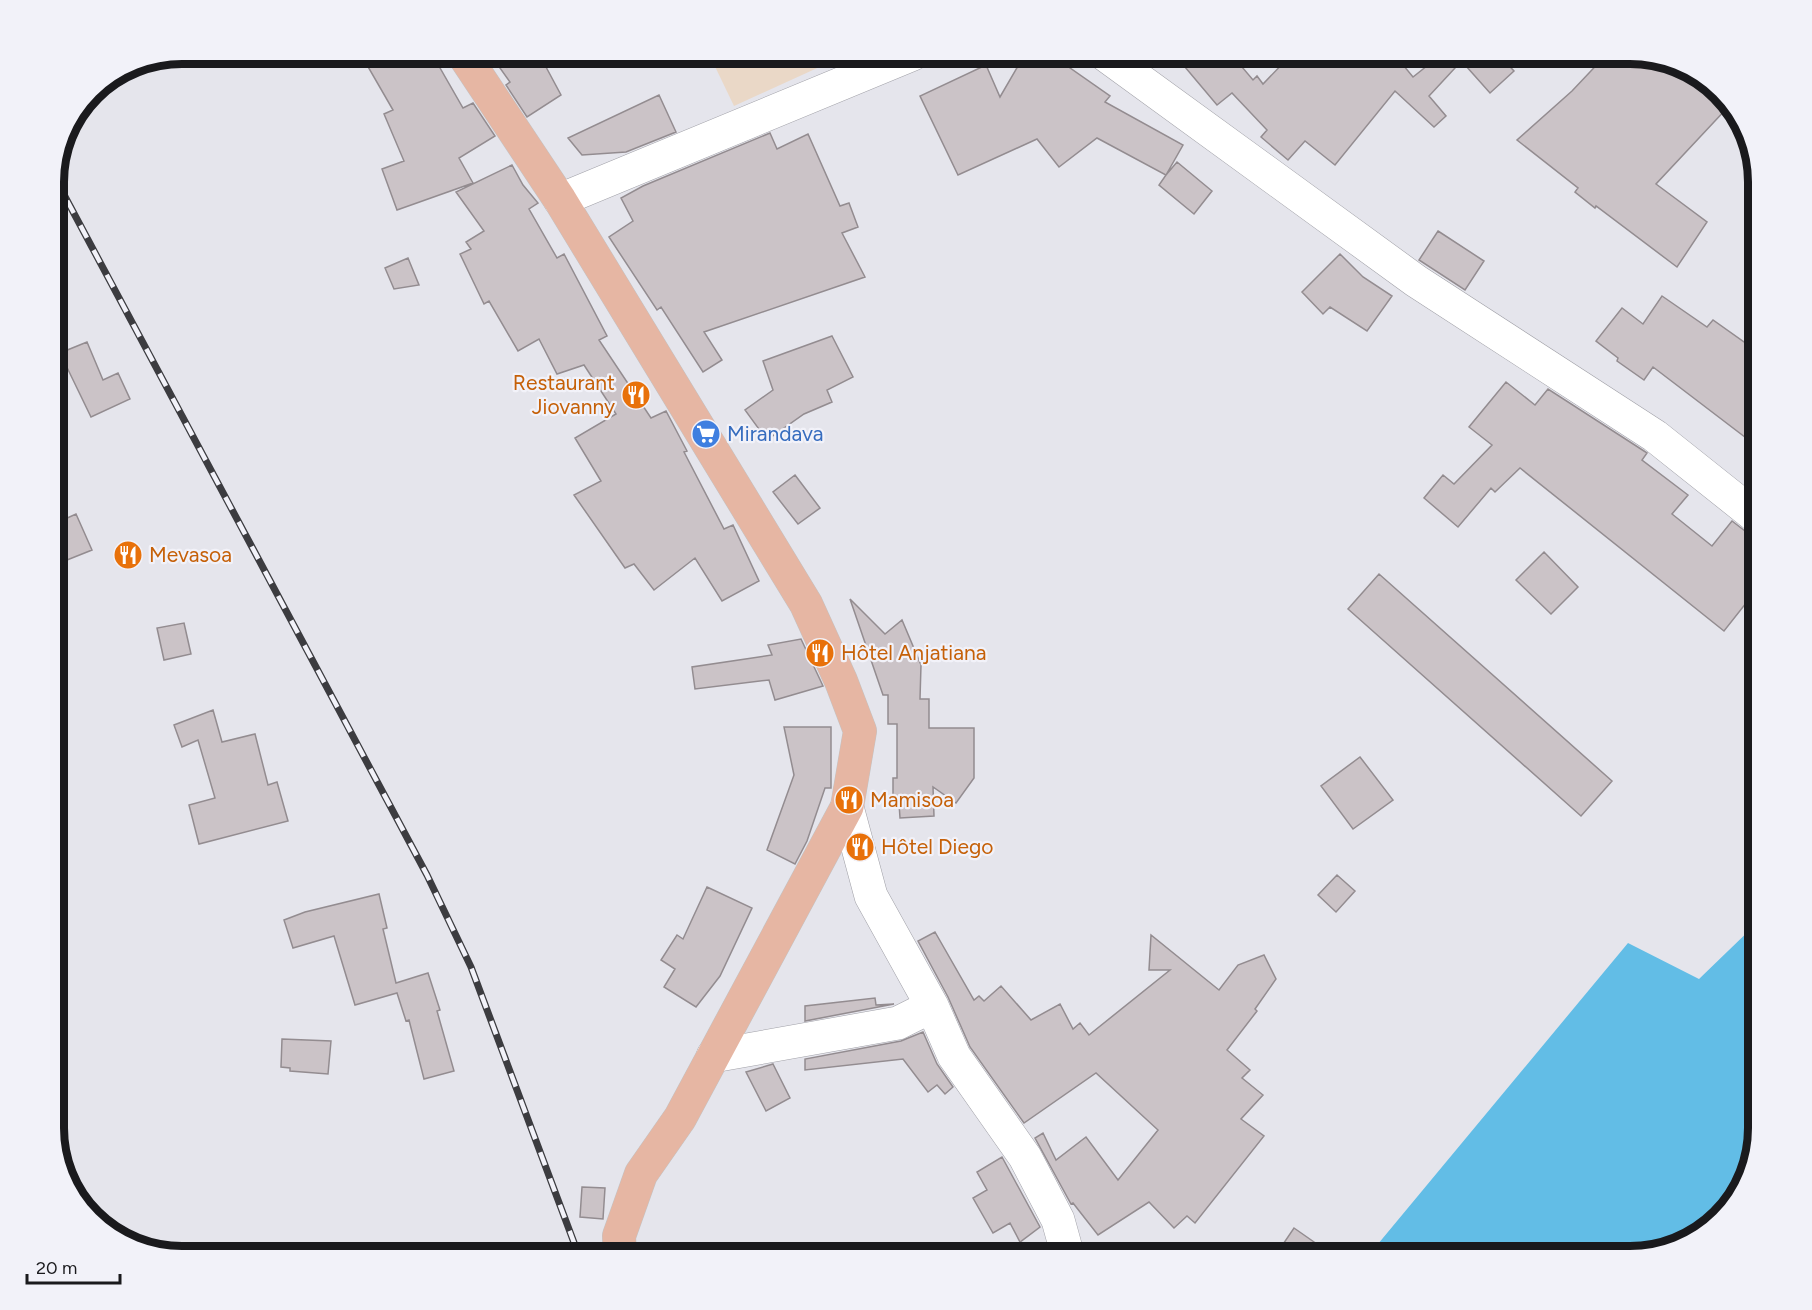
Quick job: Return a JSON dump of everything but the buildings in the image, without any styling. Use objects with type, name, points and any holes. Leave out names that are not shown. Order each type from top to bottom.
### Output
[{"type":"main road","points":[[471,64],[560,200],[806,604],[841,681],[860,731],[847,807],[680,1118],[641,1174],[619,1236],[620,1246]]},
{"type":"street","points":[[560,200],[890,64]]},
{"type":"street","points":[[1118,64],[1416,281],[1655,436],[1748,510]]},
{"type":"street","points":[[847,807],[871,896],[932,1006],[954,1056],[1025,1157],[1059,1220],[1066,1246]]},
{"type":"street","points":[[713,1056],[898,1023],[932,1006]]},
{"type":"shaded area","points":[[714,64],[826,64],[734,106]]},
{"type":"water","points":[[1748,932],[1748,1127],[1745,1150],[1728,1193],[1695,1226],[1667,1239],[1629,1246],[1376,1246],[1628,943],[1699,979]]},
{"type":"railway","points":[[65,197],[427,875],[471,967],[575,1246]]},
{"type":"place","name":"Restaurant Jiovanny","points":[[636,395]]},
{"type":"place","name":"Mirandava","points":[[706,434]]},
{"type":"place","name":"Mevasoa","points":[[128,555]]},
{"type":"place","name":"Hôtel Anjatiana","points":[[820,653]]},
{"type":"place","name":"Mamisoa","points":[[849,800]]},
{"type":"place","name":"Hôtel Diego","points":[[860,847]]}]
